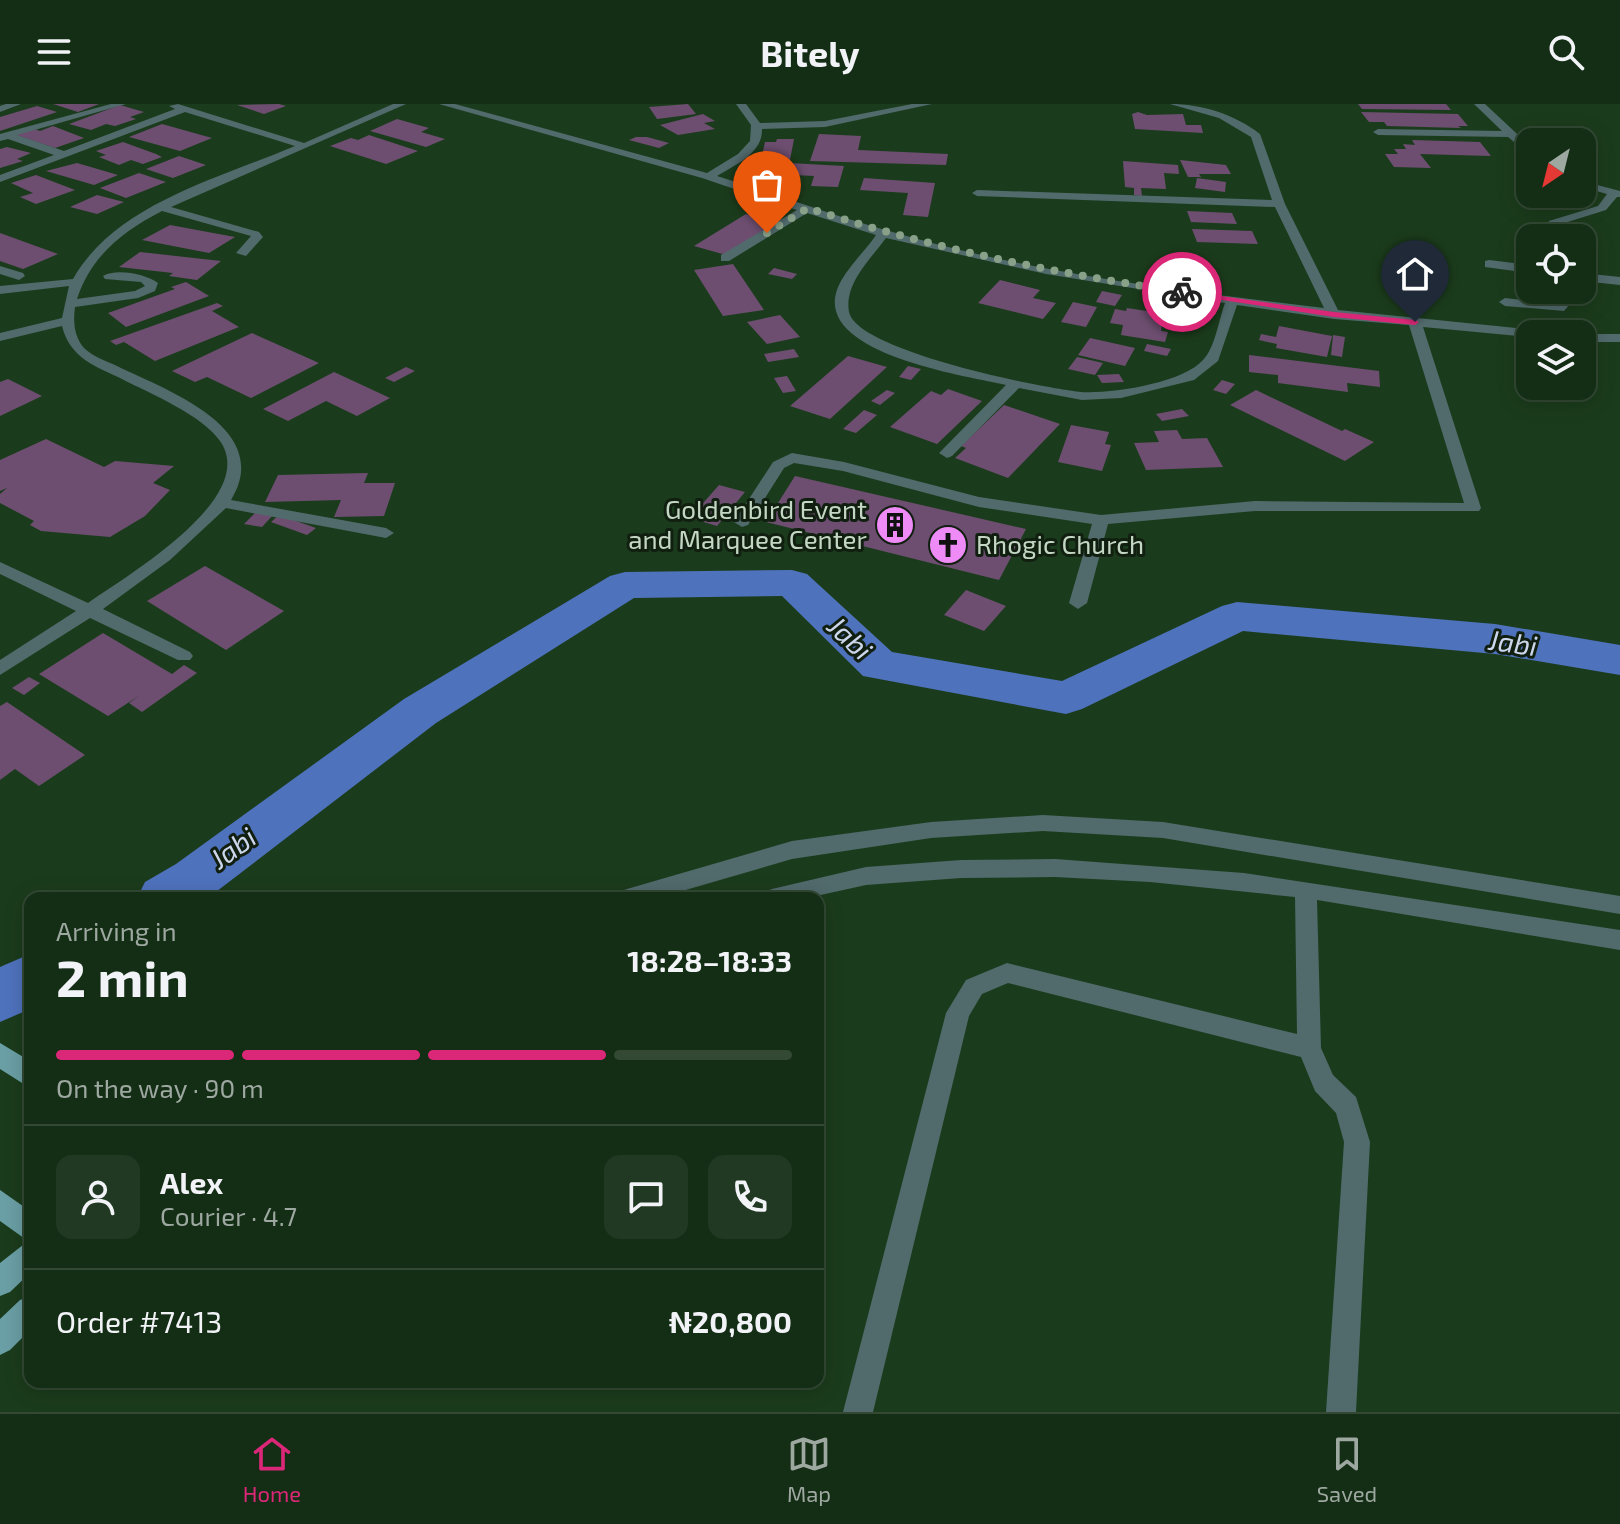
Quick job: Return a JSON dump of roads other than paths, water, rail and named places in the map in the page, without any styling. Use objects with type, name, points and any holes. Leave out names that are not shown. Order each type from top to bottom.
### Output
[{"type":"main road","points":[[0,1204],[24,1223]]},
{"type":"main road","points":[[0,1282],[24,1260]]},
{"type":"main road","points":[[0,1340],[24,1316]]},
{"type":"street","points":[[0,109],[16,104]]},
{"type":"street","points":[[3,137],[51,120],[89,115],[121,104]]},
{"type":"street","points":[[170,104],[304,146]]},
{"type":"street","points":[[0,669],[89,610],[208,522],[232,487],[236,462],[224,436],[201,418],[81,353],[71,343],[69,304],[75,282],[104,245],[164,208],[401,104]]},
{"type":"street","points":[[444,104],[708,177],[884,233],[1020,264],[1334,315],[1516,332]]},
{"type":"street","points":[[708,177],[750,147],[757,137],[757,126],[741,104]]},
{"type":"street","points":[[757,126],[825,124],[927,104]]},
{"type":"street","points":[[1175,104],[1222,116],[1256,136],[1279,204],[1334,315]]},
{"type":"street","points":[[1479,104],[1516,139]]},
{"type":"street","points":[[0,179],[185,109]]},
{"type":"street","points":[[51,120],[80,130]]},
{"type":"street","points":[[1378,132],[1511,134]]},
{"type":"street","points":[[3,137],[64,155]]},
{"type":"street","points":[[0,148],[23,141]]},
{"type":"street","points":[[1596,188],[1617,193]]},
{"type":"street","points":[[977,193],[1279,204]]},
{"type":"street","points":[[1553,224],[1602,208],[1617,193]]},
{"type":"street","points":[[164,208],[255,234],[257,237],[242,253]]},
{"type":"street","points":[[725,258],[808,208]]},
{"type":"street","points":[[884,233],[844,287],[843,313],[851,328],[881,347],[930,363],[1016,383],[1095,395],[1121,394],[1189,377],[1211,361],[1233,299]]},
{"type":"street","points":[[1489,264],[1516,267]]},
{"type":"street","points":[[0,270],[19,276]]},
{"type":"street","points":[[69,304],[138,294],[151,288],[152,283],[143,279],[109,276]]},
{"type":"street","points":[[1596,278],[1620,281]]},
{"type":"street","points":[[0,290],[75,282]]},
{"type":"street","points":[[1505,302],[1516,303]]},
{"type":"street","points":[[1523,304],[1559,308],[1564,304]]},
{"type":"street","points":[[0,337],[68,320]]},
{"type":"street","points":[[742,522],[778,465],[792,458],[844,467],[979,502],[1101,520],[1255,506],[1473,508],[1415,322]]},
{"type":"street","points":[[1596,338],[1620,338]]},
{"type":"street","points":[[947,453],[1016,383]]},
{"type":"street","points":[[222,503],[386,533]]},
{"type":"street","points":[[1078,603],[1101,520]]},
{"type":"street","points":[[0,567],[184,656]]},
{"type":"street","points":[[648,892],[792,850],[931,830],[1043,823],[1163,830],[1620,905]]},
{"type":"street","points":[[797,892],[864,876],[1039,865],[1243,882],[1620,940]]},
{"type":"street","points":[[1306,891],[1309,1048],[1324,1083],[1347,1106],[1357,1142],[1341,1412]]},
{"type":"street","points":[[858,1412],[958,1013],[974,987],[1007,973],[1309,1048]]},
{"type":"waterway","name":"Jabi","points":[[174,892],[420,711],[625,585],[792,583],[879,665],[1066,698],[1237,616],[1495,639],[1620,660]]},
{"type":"waterway","name":"Jabi","points":[[0,997],[24,983]]},
{"type":"place","name":"Goldenbird Event and Marquee Center","points":[[895,525]]},
{"type":"place","name":"Rhogic Church","points":[[948,545]]}]
